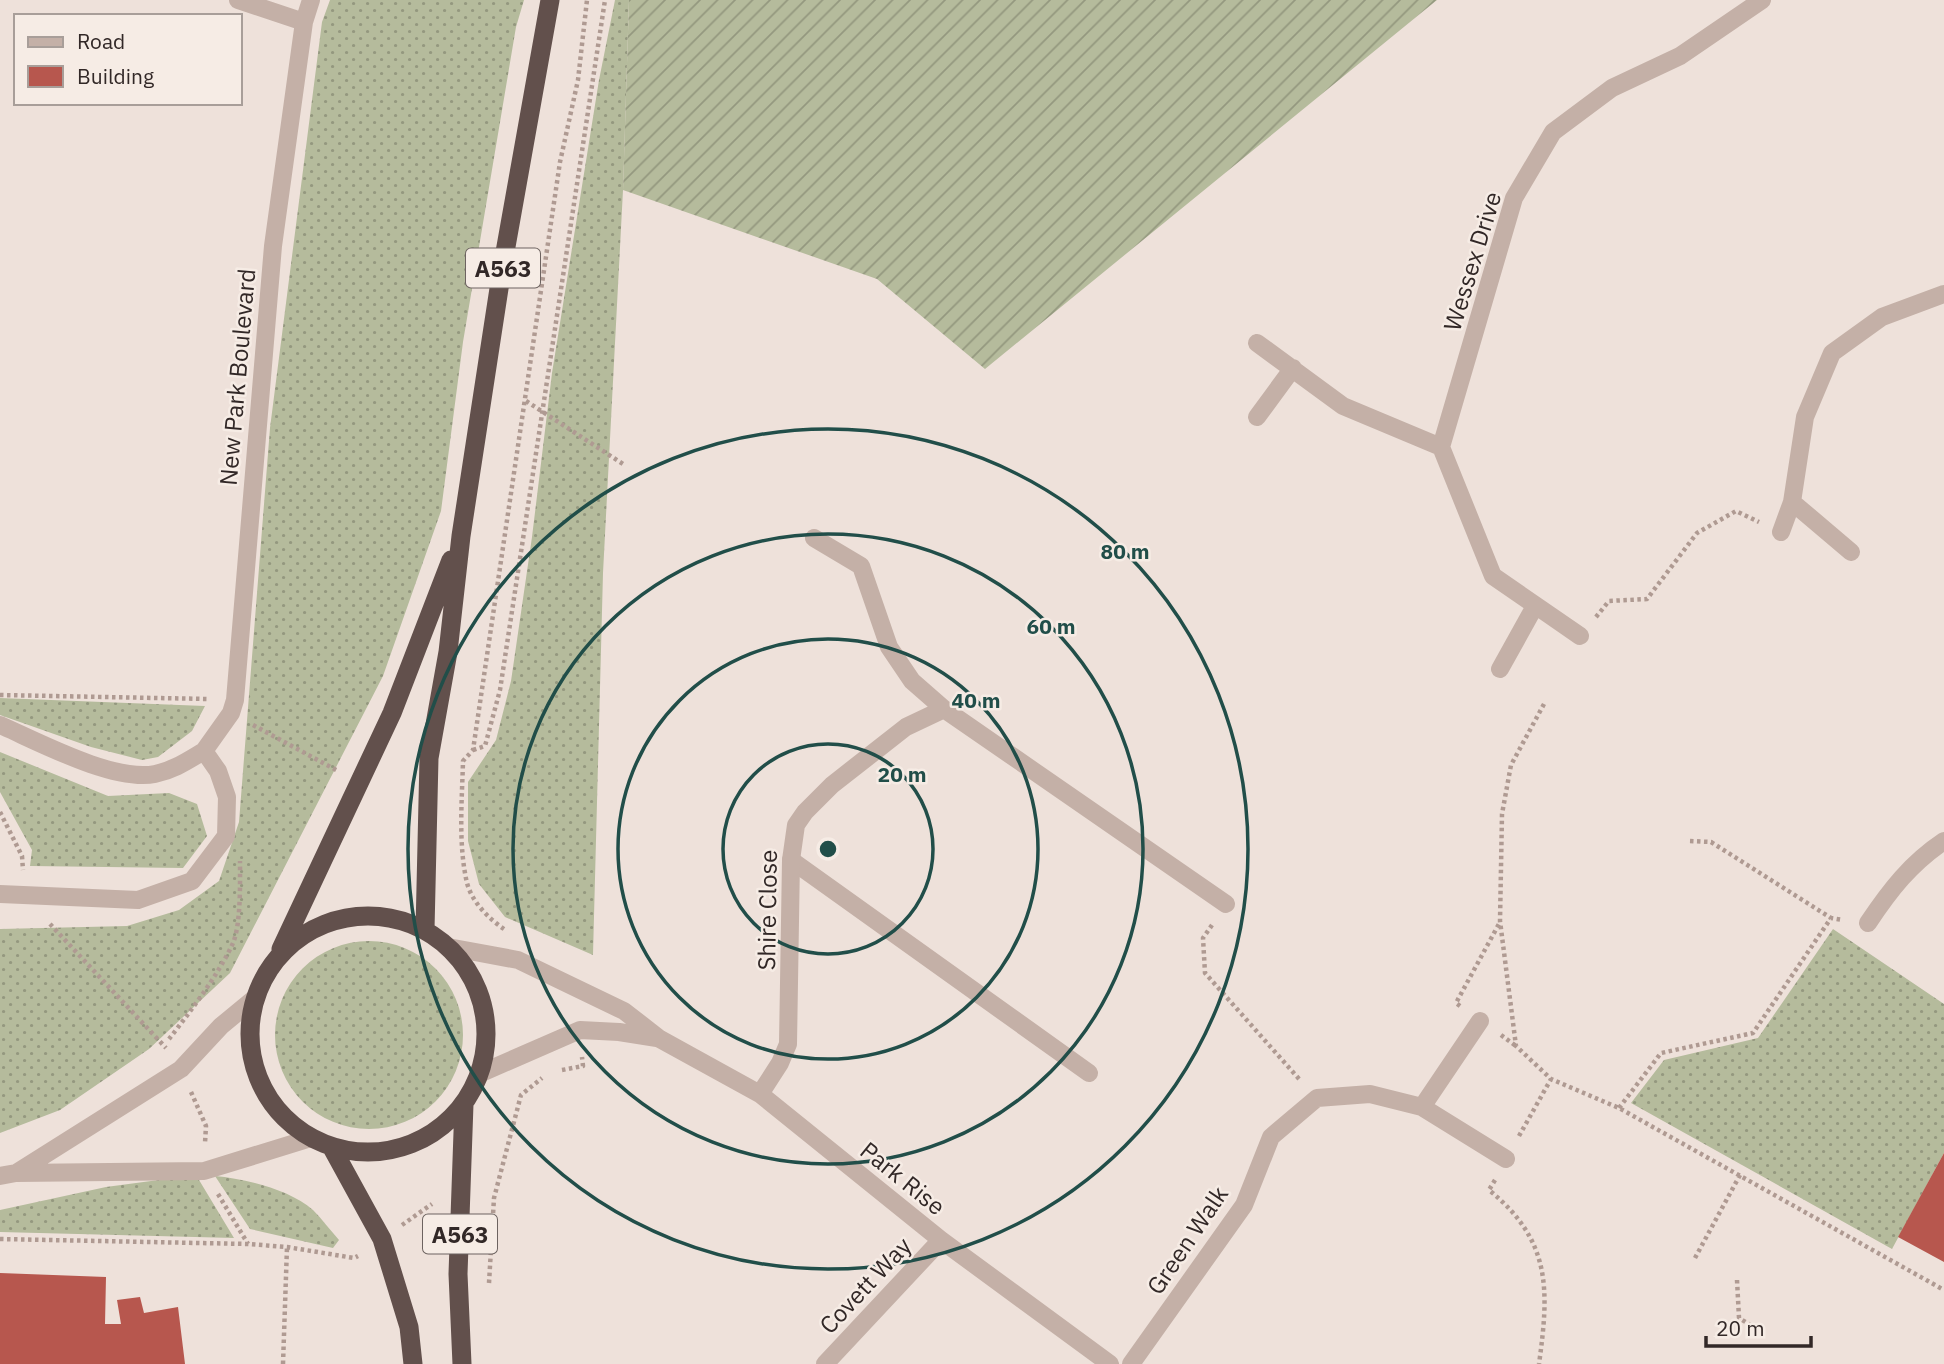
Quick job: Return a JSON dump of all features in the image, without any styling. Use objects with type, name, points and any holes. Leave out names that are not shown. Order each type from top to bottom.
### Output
[{"type":"highway","name":"A563","points":[[425,930],[429,758],[448,652],[461,536],[502,270],[551,0]]},
{"type":"highway","name":"A563","points":[[277,958],[392,713],[461,536]]},
{"type":"highway","points":[[362,915],[395,918],[425,930],[449,947],[470,974],[483,1006],[486,1040],[479,1074],[464,1104],[437,1130],[404,1146],[368,1152],[331,1146],[311,1138],[285,1118],[265,1092],[253,1062],[249,1030],[255,998],[264,977],[277,958],[301,936],[330,922],[362,915]]},
{"type":"highway","name":"A563","points":[[463,1364],[458,1275],[464,1104]]},
{"type":"highway","name":"A563","points":[[331,1146],[382,1239],[409,1327],[413,1364]]},
{"type":"street","points":[[238,0],[304,22]]},
{"type":"street","name":"New Park Boulevard","points":[[0,725],[109,771],[151,774],[178,767],[204,751],[225,722],[235,700],[273,246],[304,22],[311,0]]},
{"type":"street","name":"Wessex Drive","points":[[1441,447],[1514,198],[1553,132],[1612,88],[1681,56],[1762,0]]},
{"type":"street","points":[[1781,532],[1792,502],[1805,417],[1832,353],[1882,317],[1944,294]]},
{"type":"street","points":[[1257,343],[1343,406],[1441,447],[1493,576],[1580,636]]},
{"type":"street","points":[[1257,417],[1293,368]]},
{"type":"street","points":[[1792,502],[1851,552]]},
{"type":"street","points":[[814,538],[861,566],[889,646],[912,681],[944,709],[1226,904]]},
{"type":"street","points":[[1500,669],[1535,606]]},
{"type":"street","name":"Shire Close","points":[[760,1094],[780,1063],[788,1044],[791,860],[796,825],[805,811],[832,785],[906,727],[944,709]]},
{"type":"street","points":[[0,894],[138,900],[192,881],[226,836],[227,797],[218,771],[204,751]]},
{"type":"street","points":[[1868,923],[1892,887],[1923,855],[1944,841]]},
{"type":"street","points":[[791,860],[1089,1073]]},
{"type":"street","name":"Park Rise","points":[[449,947],[518,960],[624,1011],[660,1039],[760,1094],[941,1240],[1110,1364]]},
{"type":"street","points":[[8,1175],[181,1069],[221,1026],[255,998]]},
{"type":"street","points":[[1422,1107],[1480,1021]]},
{"type":"street","name":"Park Rise","points":[[479,1074],[580,1030],[619,1032],[660,1039]]},
{"type":"street","points":[[1317,1098],[1370,1094],[1422,1107],[1506,1159]]},
{"type":"street","name":"Green Walk","points":[[1131,1364],[1244,1205],[1271,1137],[1317,1098]]},
{"type":"street","points":[[8,1175],[204,1171],[311,1138]]},
{"type":"street","name":"Covett Way","points":[[825,1364],[941,1240]]},
{"type":"path","points":[[473,750],[560,162],[578,80],[587,0]]},
{"type":"path","points":[[506,931],[487,918],[467,885],[462,832],[463,761],[473,750],[485,746],[500,690],[605,0]]},
{"type":"path","points":[[526,401],[623,464]]},
{"type":"path","points":[[1580,636],[1609,601],[1647,599],[1697,533],[1736,511],[1781,532]]},
{"type":"path","points":[[0,695],[235,700]]},
{"type":"path","points":[[1516,1046],[1500,921],[1502,814],[1511,765],[1544,704]]},
{"type":"path","points":[[0,813],[22,856],[23,895]]},
{"type":"path","points":[[164,1045],[194,1006],[234,941],[240,894],[239,851],[226,836]]},
{"type":"path","points":[[1690,841],[1711,842],[1831,918],[1868,923]]},
{"type":"path","points":[[1226,904],[1203,938],[1205,973],[1317,1098]]},
{"type":"path","points":[[1619,1108],[1661,1053],[1753,1033],[1831,918]]},
{"type":"path","points":[[1500,921],[1456,1003],[1516,1046],[1551,1079],[1619,1108],[1944,1290]]},
{"type":"path","points":[[488,1289],[494,1198],[521,1094],[550,1072],[583,1066],[580,1030]]},
{"type":"path","points":[[1539,1364],[1545,1283],[1535,1247],[1510,1207],[1489,1190],[1551,1079]]},
{"type":"path","points":[[1695,1258],[1740,1175]]},
{"type":"path","points":[[0,1239],[247,1244],[354,1258],[433,1203],[461,1196],[494,1198]]},
{"type":"path","points":[[283,1364],[286,1247]]},
{"type":"path","points":[[1737,1280],[1739,1318],[1762,1332]]},
{"type":"green space","points":[[330,0],[524,0],[516,27],[463,342],[441,511],[383,676],[230,973],[149,1049],[60,1110],[0,1133],[0,929],[127,926],[179,910],[219,881],[239,822],[270,428],[322,22]]},
{"type":"green space","points":[[615,0],[629,0],[623,190],[603,573],[593,955],[505,917],[479,884],[468,841],[468,782],[496,740],[511,681],[552,373],[599,80]]},
{"type":"green space","points":[[629,0],[1437,0],[985,369],[877,279],[623,190]]},
{"type":"green space","points":[[0,698],[205,706],[192,731],[158,757],[142,760],[91,747],[0,715]]},
{"type":"green space","points":[[0,752],[108,796],[169,793],[197,804],[207,836],[183,868],[30,866],[32,850],[0,792]]},
{"type":"green space","points":[[1833,929],[1944,1004],[1944,1153],[1892,1249],[1631,1103],[1664,1060],[1758,1038]]},
{"type":"green space","points":[[369,941],[387,942],[405,948],[436,968],[456,999],[462,1017],[462,1053],[456,1071],[436,1102],[405,1122],[387,1128],[369,1129],[351,1128],[333,1122],[302,1102],[282,1071],[276,1053],[275,1035],[276,1017],[282,999],[302,968],[333,948],[351,942]]},
{"type":"green space","points":[[196,1175],[234,1238],[0,1232],[0,1210],[106,1187]]},
{"type":"green space","points":[[215,1176],[253,1183],[292,1196],[313,1210],[339,1240],[333,1248],[250,1229]]},
{"type":"building","points":[[1944,1153],[1944,1262],[1898,1237]]},
{"type":"building","points":[[0,1273],[106,1277],[105,1324],[121,1324],[117,1300],[140,1297],[144,1313],[178,1307],[185,1364],[0,1364]]}]
